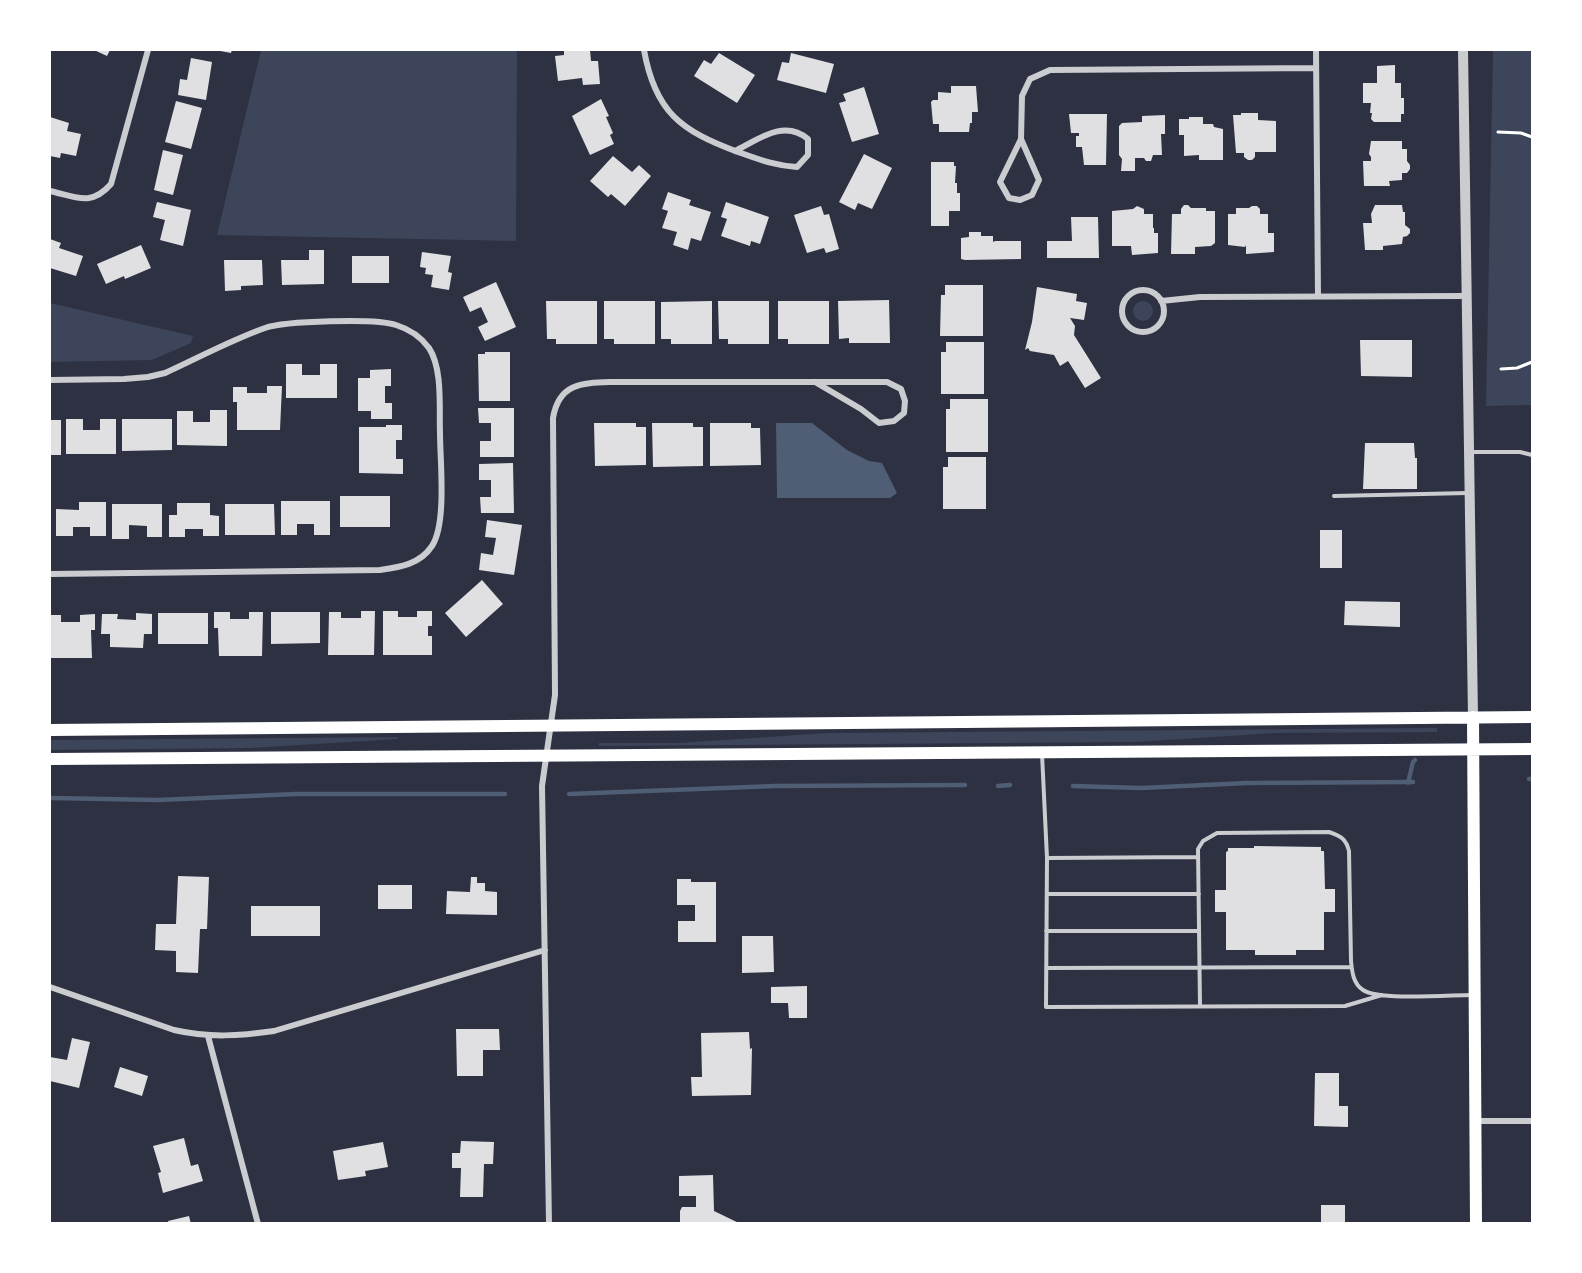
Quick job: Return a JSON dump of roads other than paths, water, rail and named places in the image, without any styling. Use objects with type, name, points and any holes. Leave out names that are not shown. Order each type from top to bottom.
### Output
[{"type":"main road","points":[[1473,717],[1476,1224]]},
{"type":"main road","points":[[50,730],[1533,717]]},
{"type":"main road","points":[[50,759],[1533,749]]},
{"type":"street","points":[[50,191],[85,199],[103,194],[111,184],[148,50]]},
{"type":"street","points":[[645,50],[652,83],[660,99],[687,129],[707,141],[776,166],[796,167],[808,154],[808,139],[798,131],[782,130],[765,135],[735,151]]},
{"type":"street","points":[[1316,50],[1318,296]]},
{"type":"street","points":[[1463,50],[1473,717]]},
{"type":"street","points":[[1021,139],[1039,180],[1032,195],[1020,200],[1009,198],[1000,182],[1021,139],[1022,96],[1030,79],[1050,70],[1316,68]]},
{"type":"street","points":[[1137,291],[1155,294],[1161,301],[1164,310],[1157,327],[1140,332],[1131,328],[1125,321],[1122,312],[1124,303],[1137,291]]},
{"type":"street","points":[[1161,301],[1200,297],[1466,296]]},
{"type":"street","points":[[50,380],[148,377],[165,373],[267,327],[296,323],[380,322],[398,325],[420,338],[429,348],[435,363],[438,385],[441,499],[440,519],[434,543],[426,554],[402,567],[380,570],[50,574]]},
{"type":"street","points":[[549,1224],[542,786],[555,695],[553,418],[555,406],[560,398],[575,386],[584,383],[815,382],[886,382],[901,389],[905,401],[904,413],[894,421],[879,423],[861,409],[815,382]]},
{"type":"street","points":[[50,987],[174,1030],[208,1036],[235,1036],[274,1031],[544,950]]},
{"type":"street","points":[[208,1036],[258,1224]]},
{"type":"street","points":[[1475,1121],[1533,1121]]},
{"type":"lane","points":[[1468,452],[1520,452],[1533,455]]},
{"type":"lane","points":[[1334,496],[1469,493]]},
{"type":"lane","points":[[1042,753],[1047,858],[1046,1007],[1346,1006],[1382,995]]},
{"type":"lane","points":[[1200,1006],[1198,849],[1203,841],[1217,833],[1329,832],[1340,835],[1347,842],[1350,851],[1352,967],[1357,984],[1364,991],[1382,995],[1474,995]]},
{"type":"lane","points":[[1047,858],[1198,856]]},
{"type":"lane","points":[[1047,894],[1199,894]]},
{"type":"lane","points":[[1046,931],[1199,930]]},
{"type":"lane","points":[[1046,968],[1352,967]]},
{"type":"waterway","points":[[1408,783],[1415,760]]},
{"type":"waterway","points":[[1073,786],[1141,788],[1247,783],[1413,782]]},
{"type":"waterway","points":[[569,794],[775,786],[965,785]]},
{"type":"waterway","points":[[998,786],[1010,785]]},
{"type":"waterway","points":[[50,798],[158,800],[296,794],[505,794]]}]
